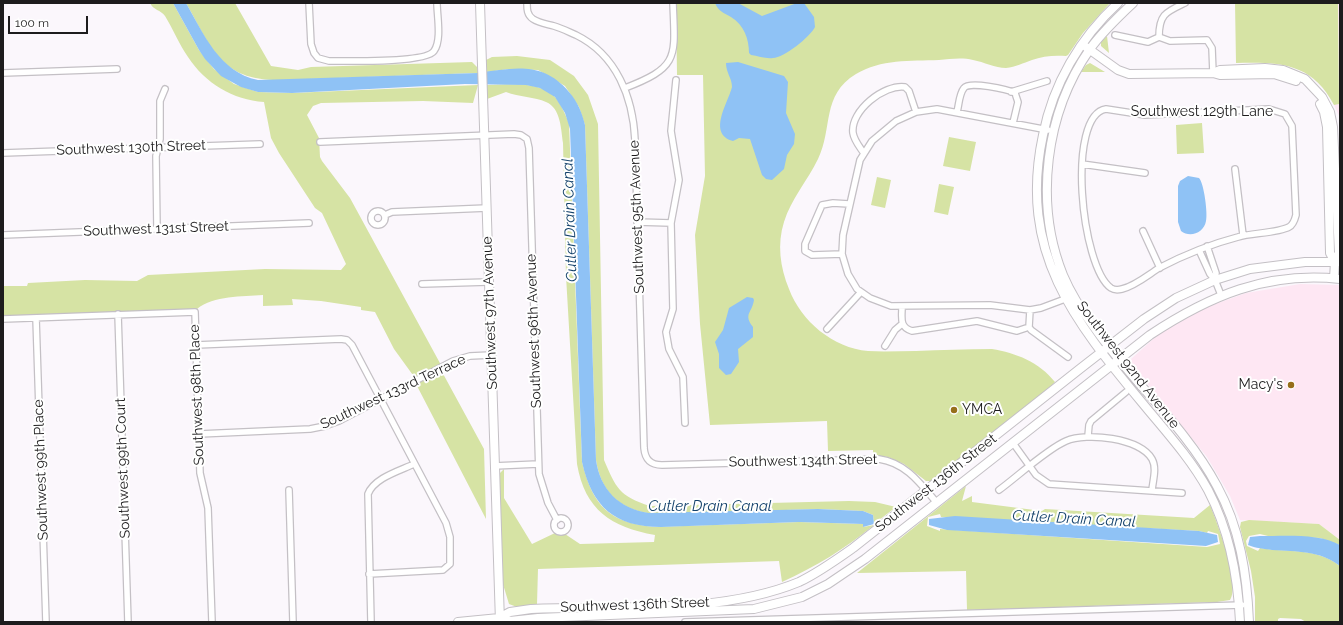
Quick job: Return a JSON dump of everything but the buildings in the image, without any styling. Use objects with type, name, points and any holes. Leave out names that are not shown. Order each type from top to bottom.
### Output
[{"type":"street","points":[[309,3],[312,49],[315,56],[320,60],[329,61],[424,58],[431,54],[437,42],[436,3]]},
{"type":"street","name":"Southwest 97th Avenue","points":[[480,3],[499,620]]},
{"type":"street","name":"Southwest 95th Avenue","points":[[526,3],[528,13],[533,19],[568,32],[590,44],[613,68],[625,88],[634,122],[644,448],[646,457],[652,463]]},
{"type":"street","points":[[625,88],[657,74],[670,61],[675,46],[674,3]]},
{"type":"street","name":"Southwest 92nd Avenue","points":[[1118,3],[1082,43],[1056,90],[1044,129],[1039,153],[1037,180],[1038,214],[1048,258],[1065,299],[1101,353],[1186,456],[1209,492],[1228,539],[1236,576],[1240,622]]},
{"type":"street","name":"Southwest 92nd Avenue","points":[[1134,3],[1113,21],[1090,50],[1065,96],[1054,131],[1048,162],[1048,213],[1057,257],[1072,294],[1095,329],[1193,448],[1217,486],[1228,509],[1241,548],[1249,622]]},
{"type":"street","points":[[1115,35],[1147,42],[1154,41],[1159,37],[1160,24],[1164,15],[1185,3]]},
{"type":"street","points":[[1159,37],[1170,41],[1209,41],[1212,50],[1213,72]]},
{"type":"street","points":[[1082,43],[1118,70],[1129,74],[1278,69],[1298,75],[1317,90],[1328,107],[1333,127],[1339,253],[1337,262],[1337,279]]},
{"type":"street","points":[[3,73],[117,69]]},
{"type":"street","points":[[1213,72],[1220,75],[1282,75],[1304,86],[1319,101],[1324,112],[1327,127],[1330,253],[1337,262]]},
{"type":"street","points":[[676,80],[671,132],[679,180],[671,223],[673,309],[666,332],[669,349],[683,378],[685,422]]},
{"type":"street","points":[[1011,92],[1047,80]]},
{"type":"street","points":[[957,112],[962,92],[966,86],[972,85],[1011,92],[1017,96],[1018,99],[1013,123]]},
{"type":"street","points":[[863,152],[855,139],[853,129],[859,113],[866,103],[883,92],[899,87],[905,87],[909,91],[916,112]]},
{"type":"street","points":[[157,229],[156,147],[160,139],[160,101],[165,89]]},
{"type":"street","points":[[1054,131],[937,109],[916,112],[901,118],[881,131],[863,152],[857,167],[849,204],[842,240],[842,254],[850,279],[861,292],[880,303],[902,307],[990,305],[1030,310],[1045,307],[1065,299]]},
{"type":"street","name":"Southwest 129th Lane","points":[[1082,164],[1091,122],[1095,115],[1104,109],[1144,115],[1269,109],[1285,114],[1292,126],[1296,214],[1294,222],[1287,228],[1243,235]]},
{"type":"street","name":"Southwest 96th Avenue","points":[[484,135],[518,134],[527,139],[529,148],[538,464],[543,491],[557,520]]},
{"type":"street","points":[[320,142],[484,135]]},
{"type":"street","name":"Southwest 130th Street","points":[[3,153],[260,144]]},
{"type":"street","points":[[1145,173],[1082,164],[1081,182],[1086,236],[1104,280],[1110,287],[1118,290],[1123,289],[1160,268],[1207,246],[1243,235],[1235,169]]},
{"type":"street","points":[[842,254],[812,255],[806,251],[805,244],[822,206],[833,203],[849,204]]},
{"type":"street","points":[[385,215],[392,212],[487,208]]},
{"type":"street","points":[[1038,214],[1048,213]]},
{"type":"street","points":[[637,222],[671,223]]},
{"type":"street","points":[[1040,224],[1050,222]]},
{"type":"street","name":"Southwest 131st Street","points":[[3,235],[309,223]]},
{"type":"street","points":[[1143,231],[1160,268]]},
{"type":"street","points":[[1207,246],[1216,273],[1216,280],[1221,295]]},
{"type":"street","points":[[1200,250],[1210,274],[1216,280]]},
{"type":"street","name":"Southwest 136th Street","points":[[499,620],[510,612],[531,609],[710,603],[738,600],[775,590],[800,581],[825,567],[926,491],[1144,319],[1176,298],[1216,280],[1250,269],[1285,264],[1337,262]]},
{"type":"street","name":"Southwest 136th Street","points":[[458,622],[499,620],[510,621],[551,617],[732,611],[775,605],[802,596],[828,584],[865,559],[1150,335],[1180,315],[1221,295],[1276,281],[1337,279]]},
{"type":"street","points":[[422,284],[488,282]]},
{"type":"street","points":[[827,329],[861,292]]},
{"type":"street","points":[[902,307],[902,324],[904,328],[912,331],[977,321],[1017,331],[1029,327]]},
{"type":"street","points":[[1030,310],[1029,327],[1031,330],[1068,357]]},
{"type":"street","name":"Southwest 98th Place","points":[[3,319],[195,312],[200,480],[208,508],[212,622]]},
{"type":"street","name":"Southwest 99th Court","points":[[118,314],[128,622]]},
{"type":"street","name":"Southwest 99th Place","points":[[36,318],[46,622]]},
{"type":"street","points":[[885,346],[895,330],[902,324]]},
{"type":"street","points":[[196,345],[347,340],[353,347],[448,528],[451,553],[450,564],[446,569],[439,571],[370,574]]},
{"type":"street","name":"Southwest 133rd Terrace","points":[[199,434],[320,428],[332,424],[460,358],[491,355]]},
{"type":"street","points":[[1088,436],[1088,425],[1091,421],[1126,392]]},
{"type":"street","points":[[999,490],[1061,443],[1073,438],[1088,436],[1126,441],[1148,454],[1152,460],[1154,468],[1152,490]]},
{"type":"street","points":[[1013,443],[1030,467],[1043,481],[1049,484],[1182,492]]},
{"type":"street","name":"Southwest 134th Street","points":[[652,463],[662,465],[875,458],[889,461],[903,468],[937,503]]},
{"type":"street","points":[[371,622],[368,494],[372,486],[414,464]]},
{"type":"street","points":[[494,466],[538,464]]},
{"type":"street","points":[[289,490],[293,622]]},
{"type":"street","name":"Southwest 136th Street","points":[[685,622],[1248,605]]},
{"type":"shaded area","points":[[1338,3],[1340,3],[1340,118],[1334,105],[1339,103]]},
{"type":"shaded area","points":[[1300,284],[1340,285],[1340,540],[1319,524],[1240,520],[1230,496],[1207,457],[1132,365],[1131,359],[1160,333],[1207,307],[1246,293]]},
{"type":"green space","points":[[150,3],[173,3],[199,50],[214,69],[234,84],[258,92],[292,93],[478,85],[473,103],[423,101],[321,103],[313,106],[307,115],[319,138],[320,157],[322,161],[350,198],[441,365],[415,378],[394,349],[375,312],[361,310],[361,307],[321,301],[292,299],[293,305],[263,306],[263,295],[220,299],[204,304],[197,309],[3,317],[3,286],[27,286],[28,283],[85,280],[137,281],[148,275],[265,269],[341,270],[346,264],[322,213],[315,208],[279,153],[271,138],[264,102],[241,98],[211,82],[195,66],[185,52],[165,16]]},
{"type":"green space","points":[[186,3],[235,3],[271,66],[298,70],[311,67],[472,62],[477,67],[478,73],[281,80],[261,79],[244,75],[231,68],[212,48],[203,35]]},
{"type":"green space","points":[[676,3],[1110,3],[1083,33],[1066,56],[1040,58],[1006,68],[956,58],[907,61],[886,63],[866,69],[856,74],[845,82],[837,92],[830,113],[823,148],[795,197],[784,222],[780,256],[783,272],[789,289],[801,312],[820,331],[831,339],[855,349],[868,351],[992,349],[1010,353],[1034,364],[1049,375],[1055,382],[1039,398],[932,481],[926,481],[904,464],[888,457],[873,455],[873,450],[828,451],[827,421],[710,425],[700,324],[695,235],[705,176],[703,75],[677,75]]},
{"type":"green space","points":[[1235,3],[1338,3],[1339,104],[1334,105],[1325,91],[1315,80],[1292,68],[1266,63],[1236,63]]},
{"type":"green space","points":[[1107,36],[1109,53],[1101,46],[1101,42]]},
{"type":"green space","points":[[517,56],[550,60],[574,76],[588,95],[598,124],[604,460],[612,478],[620,490],[631,499],[650,506],[849,501],[875,502],[896,507],[874,524],[873,515],[863,511],[818,509],[655,514],[632,509],[615,498],[608,491],[599,472],[596,460],[585,125],[579,107],[565,86],[538,70],[509,69],[487,72],[486,60],[492,57]]},
{"type":"green space","points":[[1090,63],[1105,72],[1081,72],[1086,65]]},
{"type":"green space","points":[[514,84],[541,88],[556,98],[569,123],[582,462],[586,477],[592,490],[605,510],[626,521],[639,525],[655,527],[799,522],[863,524],[863,527],[874,525],[830,557],[782,582],[779,561],[538,569],[537,604],[517,607],[509,604],[502,581],[498,477],[504,469],[504,498],[532,544],[555,533],[565,534],[580,544],[654,542],[655,535],[639,532],[625,527],[602,514],[586,493],[577,464],[566,276],[563,143],[561,126],[557,114],[555,109],[546,102],[506,92],[487,99],[487,85]]},
{"type":"green space","points":[[1202,123],[1204,153],[1177,154],[1176,125]]},
{"type":"green space","points":[[949,137],[976,142],[970,171],[943,166]]},
{"type":"green space","points":[[877,177],[891,180],[885,208],[871,205]]},
{"type":"green space","points":[[939,184],[954,187],[948,215],[934,212]]},
{"type":"green space","points":[[441,370],[484,449],[486,519],[416,384]]},
{"type":"green space","points":[[966,486],[962,501],[972,496],[972,502],[1042,511],[1045,509],[1194,518],[1210,505],[1227,553],[1233,592],[1230,600],[1217,602],[967,610],[966,571],[857,573]],"holes":[[[940,514],[941,517],[1199,531],[1207,533],[1208,531],[1218,534],[1220,544],[1207,547],[940,529],[940,531],[927,526],[928,517]]]},
{"type":"green space","points":[[1249,520],[1319,524],[1340,540],[1340,545],[1320,538],[1268,536],[1260,534],[1249,536],[1246,541],[1247,546],[1258,551],[1260,548],[1312,553],[1331,560],[1340,566],[1340,622],[1306,622],[1301,619],[1280,618],[1278,619],[1278,622],[1255,622],[1255,597],[1251,571],[1240,527],[1241,522]]},
{"type":"water","points":[[173,3],[186,3],[206,39],[223,60],[244,76],[258,80],[478,73],[527,69],[549,75],[559,82],[575,100],[585,125],[596,460],[598,470],[607,488],[620,502],[638,511],[649,513],[818,509],[863,511],[873,515],[874,524],[863,527],[863,524],[799,522],[661,527],[645,526],[618,518],[599,502],[586,478],[582,462],[570,129],[565,113],[555,97],[540,88],[526,85],[465,84],[292,93],[258,92],[241,87],[221,76],[205,59],[199,50]]},
{"type":"water","points":[[715,3],[738,3],[762,16],[797,3],[804,3],[814,17],[815,27],[808,36],[784,55],[768,58],[751,55],[749,53],[747,38],[742,28],[736,20],[720,10]]},
{"type":"water","points":[[738,62],[784,76],[788,82],[786,113],[795,134],[794,144],[787,155],[784,169],[772,180],[766,179],[762,175],[750,139],[739,138],[733,141],[725,137],[721,132],[721,117],[732,87],[726,63]]},
{"type":"water","points":[[1188,176],[1199,178],[1201,181],[1206,206],[1206,221],[1203,229],[1192,234],[1181,231],[1178,222],[1178,186],[1180,181]]},
{"type":"water","points":[[747,297],[753,298],[754,300],[748,316],[753,327],[753,337],[738,349],[739,362],[731,374],[726,375],[719,368],[719,354],[715,342],[723,330],[729,308]]},
{"type":"water","points":[[955,516],[1199,531],[1217,535],[1218,542],[1206,546],[947,530],[929,525],[929,519]]},
{"type":"water","points":[[1301,536],[1332,541],[1340,545],[1340,566],[1316,554],[1272,550],[1248,545],[1250,537]]},
{"type":"place","name":"Macy's","points":[[1291,385]]},
{"type":"place","name":"YMCA","points":[[954,410]]},
{"type":"water label","name":"Cutler Drain Canal","points":[[570,220]]},
{"type":"water label","name":"Cutler Drain Canal","points":[[710,506]]},
{"type":"water label","name":"Cutler Drain Canal","points":[[1074,519]]}]
